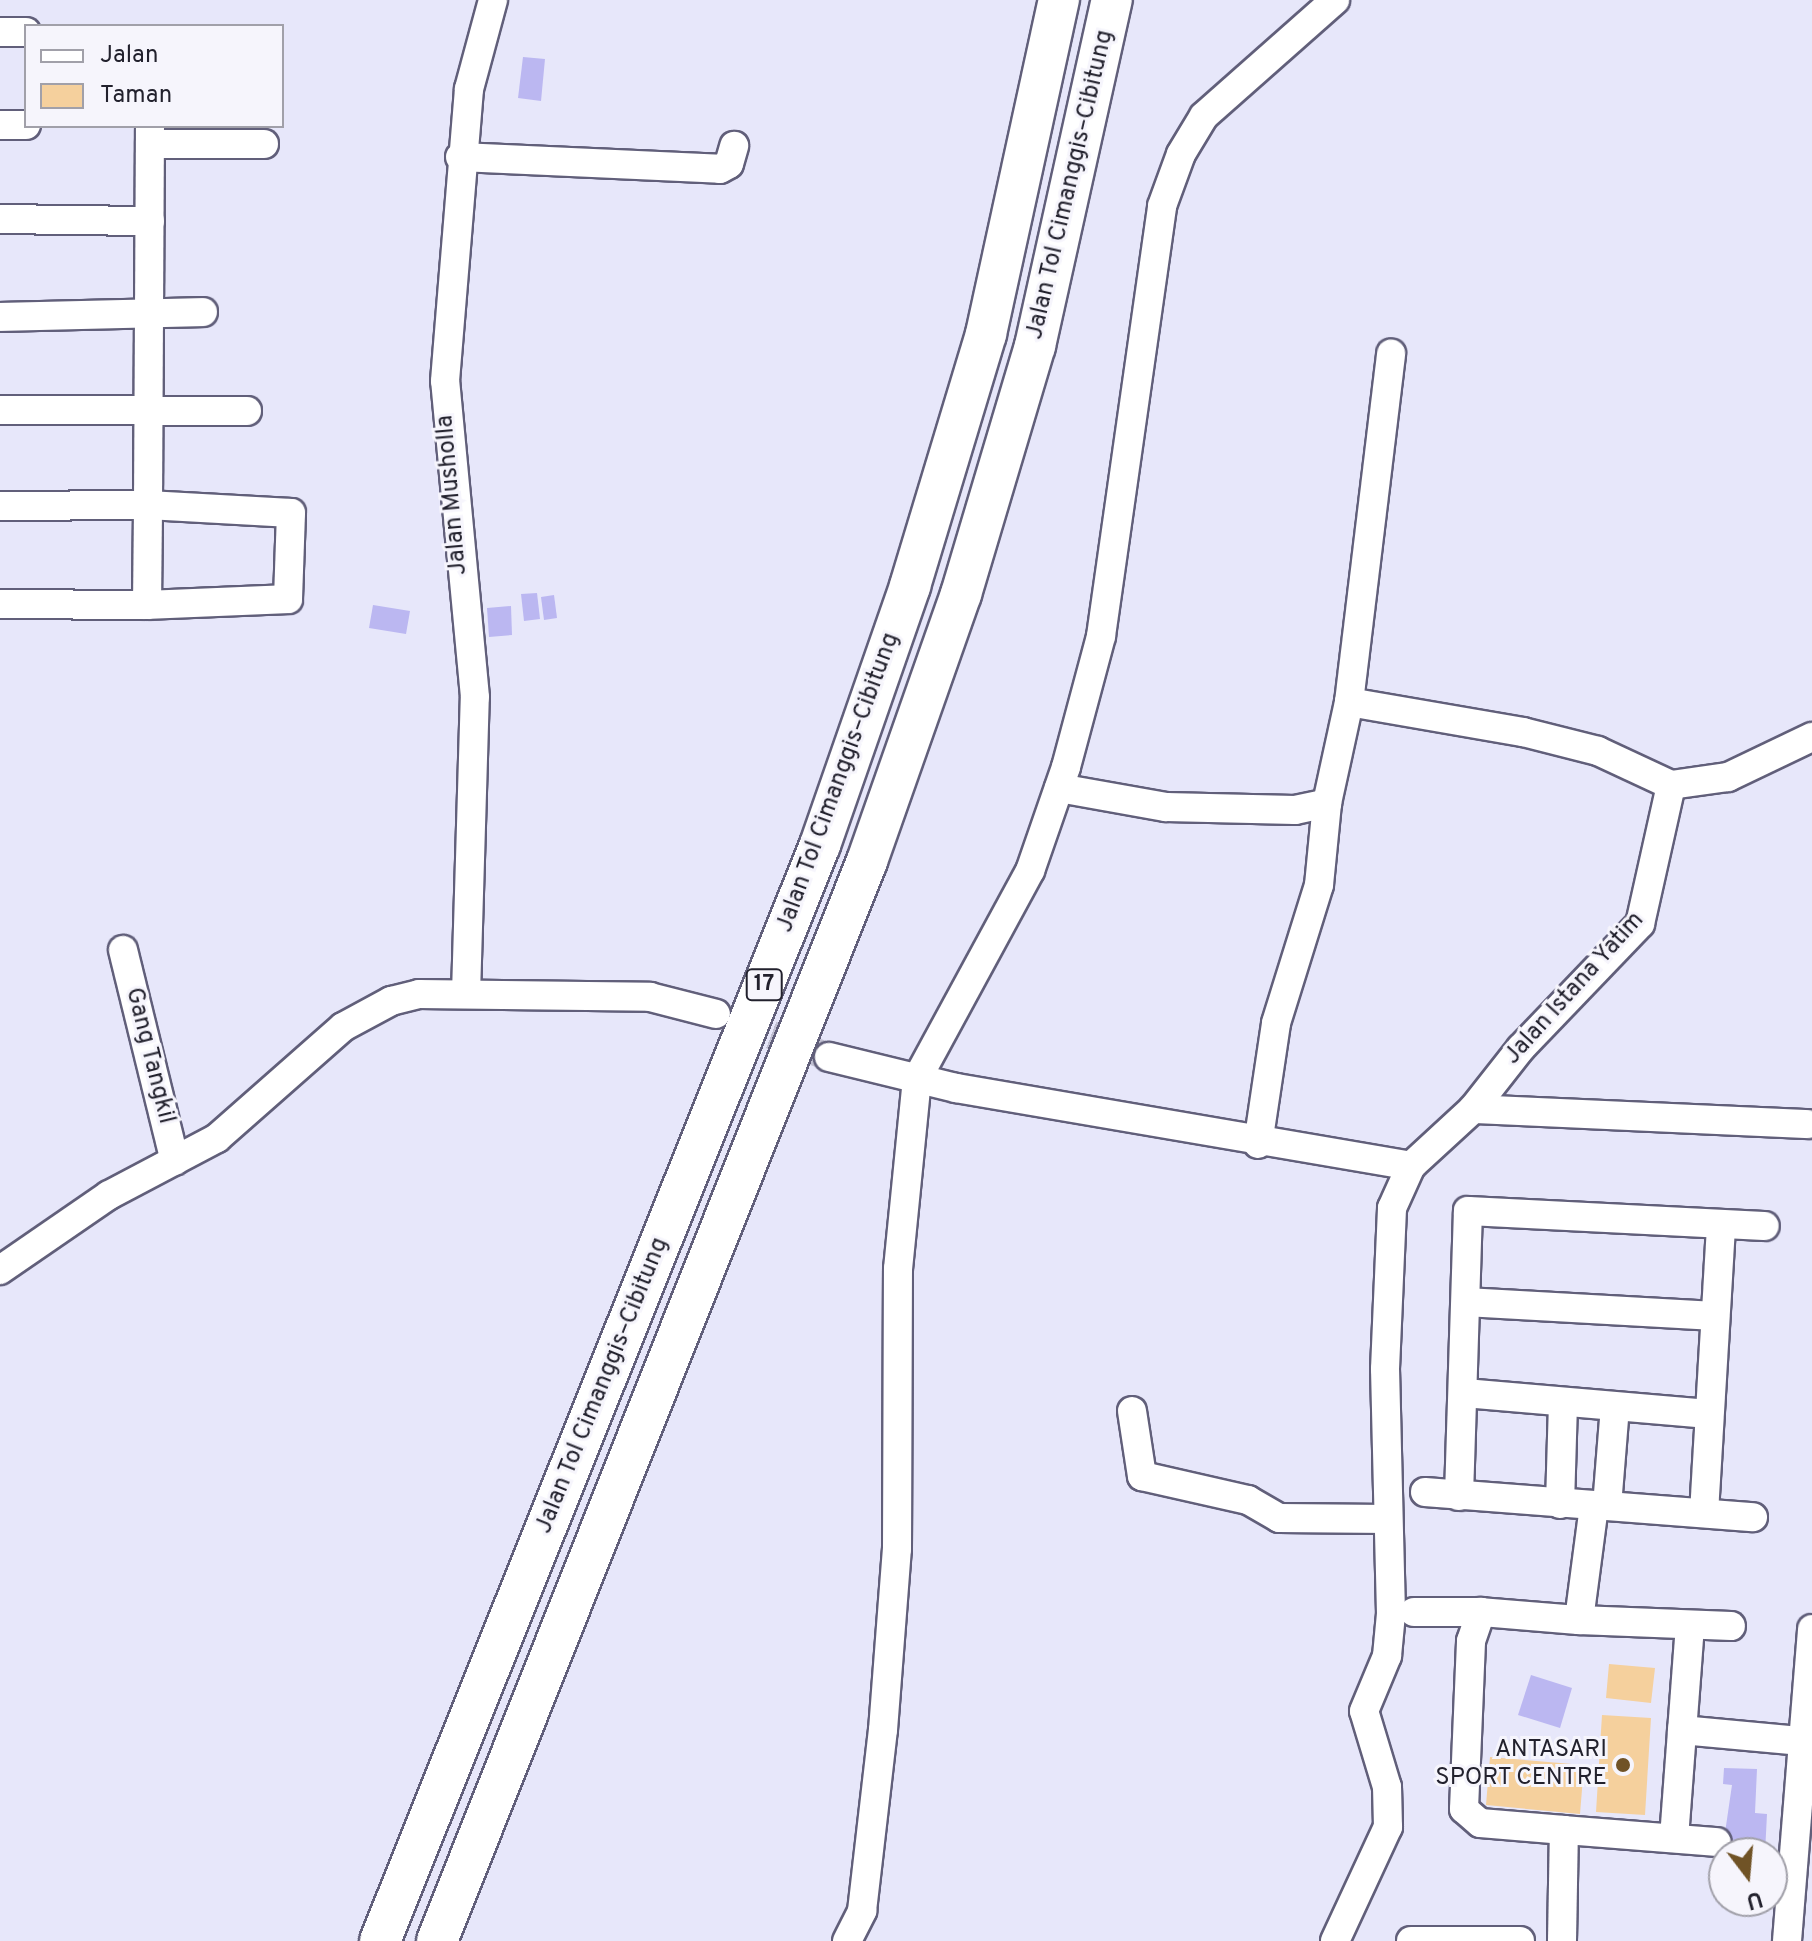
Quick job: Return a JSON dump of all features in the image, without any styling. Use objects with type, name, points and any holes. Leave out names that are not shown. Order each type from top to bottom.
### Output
[{"type":"highway","name":"Jalan Tol Cimanggis–Cibitung","points":[[380,1941],[820,845],[910,586],[986,334],[1059,0]]},
{"type":"highway","name":"Jalan Tol Cimanggis–Cibitung","points":[[437,1941],[867,861],[961,594],[1035,346],[1112,0]]},
{"type":"street","name":"Jalan Musholla","points":[[466,994],[475,697],[445,381],[460,157],[469,89],[493,0]]},
{"type":"street","points":[[847,1941],[862,1911],[883,1730],[897,1549],[898,1269],[917,1079],[1030,871],[1059,788],[1101,636],[1162,206],[1204,116],[1335,0]]},
{"type":"street","points":[[0,32],[24,32]]},
{"type":"street","points":[[0,125],[24,125]]},
{"type":"street","points":[[147,605],[150,135],[264,144]]},
{"type":"street","points":[[460,157],[720,169],[734,146]]},
{"type":"street","points":[[0,219],[150,221]]},
{"type":"street","points":[[0,317],[203,312]]},
{"type":"street","points":[[1258,1144],[1276,1023],[1319,885],[1327,803],[1349,702],[1391,354]]},
{"type":"street","points":[[0,410],[247,411]]},
{"type":"street","points":[[0,506],[148,505],[285,509],[295,526],[288,599],[147,605],[0,604]]},
{"type":"street","points":[[1349,702],[1538,736],[1598,751],[1671,785],[1728,777],[1812,737]]},
{"type":"street","name":"Jalan Istana Yatim","points":[[1411,1166],[1473,1109],[1521,1048],[1640,924],[1671,785]]},
{"type":"street","points":[[1059,788],[1166,807],[1295,810],[1327,803]]},
{"type":"street","name":"Gang Tangkil","points":[[123,950],[175,1161]]},
{"type":"street","points":[[0,1270],[109,1195],[175,1161],[249,1113],[368,1011],[419,994],[466,994],[650,997],[716,1014]]},
{"type":"street","points":[[829,1057],[917,1079],[1258,1144],[1411,1166],[1386,1242],[1387,1656],[1364,1711],[1387,1787],[1388,1827],[1335,1941]]},
{"type":"street","points":[[1473,1109],[1811,1127]]},
{"type":"street","points":[[1459,1496],[1468,1211],[1721,1227],[1765,1226]]},
{"type":"street","points":[[1704,1513],[1721,1227]]},
{"type":"street","points":[[1466,1302],[1715,1316]]},
{"type":"street","points":[[1464,1393],[1563,1405],[1709,1414]]},
{"type":"street","points":[[1560,1504],[1563,1405]]},
{"type":"street","points":[[1579,1620],[1615,1407]]},
{"type":"street","points":[[1132,1411],[1142,1476],[1248,1500],[1279,1518],[1388,1519]]},
{"type":"street","points":[[1425,1492],[1753,1517]]},
{"type":"street","points":[[1414,1612],[1481,1612],[1690,1627],[1731,1626]]},
{"type":"street","points":[[1481,1612],[1471,1641],[1464,1809],[1480,1823],[1708,1841]]},
{"type":"street","points":[[1674,1838],[1690,1627]]},
{"type":"street","points":[[1787,1941],[1806,1774],[1801,1741],[1812,1629]]},
{"type":"street","points":[[1682,1730],[1801,1741]]},
{"type":"street","points":[[1562,1941],[1564,1830]]},
{"type":"street","points":[[1411,1941],[1502,1940]]},
{"type":"green space","points":[[1609,1664],[1655,1668],[1651,1703],[1606,1698]]},
{"type":"green space","name":"ANTASARI SPORT CENTRE","points":[[1602,1715],[1651,1718],[1645,1815],[1596,1812]]},
{"type":"green space","points":[[1490,1757],[1584,1765],[1580,1814],[1486,1805]]},
{"type":"building","points":[[523,57],[545,59],[541,101],[518,98]]},
{"type":"building","points":[[537,593],[540,619],[524,621],[521,594]]},
{"type":"building","points":[[554,595],[557,618],[544,620],[541,597]]},
{"type":"building","points":[[373,605],[410,611],[406,634],[369,628]]},
{"type":"building","points":[[511,606],[512,635],[489,637],[487,608]]},
{"type":"building","points":[[1531,1675],[1572,1688],[1560,1728],[1518,1715]]},
{"type":"building","points":[[1724,1768],[1757,1769],[1755,1813],[1767,1814],[1766,1837],[1724,1837],[1732,1785],[1723,1784]]},
{"type":"tunnel","points":[[732,1020],[829,1057]]},
{"type":"place","name":"ANTASARI SPORT CENTRE","points":[[1623,1765]]}]
